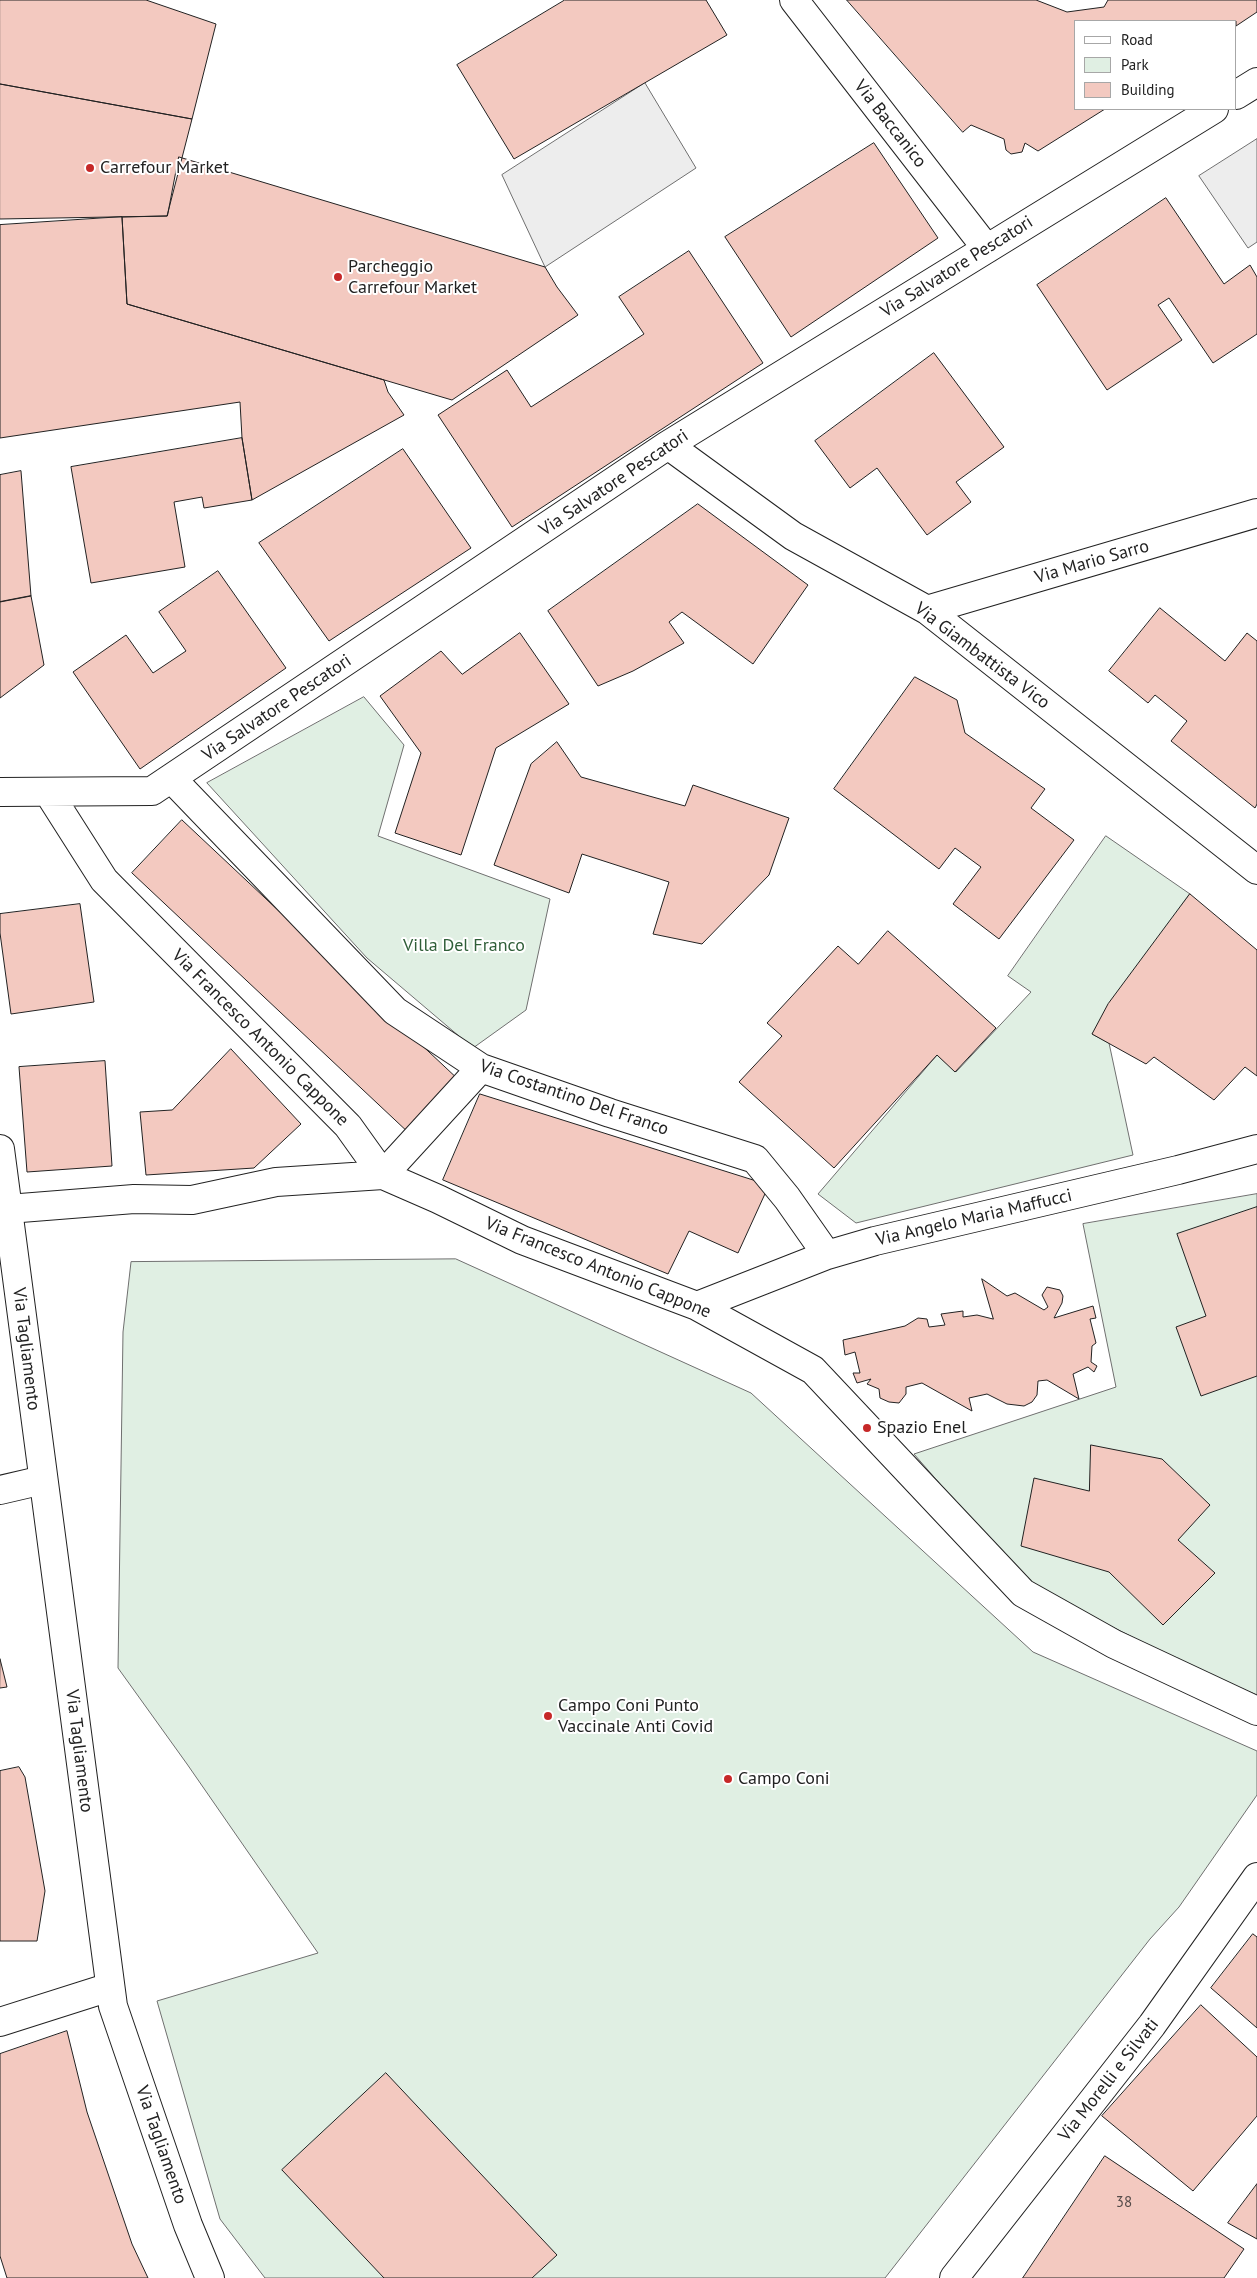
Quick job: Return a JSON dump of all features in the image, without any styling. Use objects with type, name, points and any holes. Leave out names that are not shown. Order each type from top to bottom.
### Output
[{"type":"street","name":"Via Baccanico","points":[[794,0],[987,249]]},
{"type":"street","points":[[1237,94],[1257,82]]},
{"type":"street","name":"Via Salvatore Pescatori","points":[[0,792],[152,791],[668,445],[1212,110]]},
{"type":"street","name":"Via Giambattista Vico","points":[[668,445],[793,536],[927,610],[1257,870]]},
{"type":"street","name":"Via Mario Sarro","points":[[927,610],[1257,513]]},
{"type":"street","name":"Via Costantino Del Franco","points":[[172,779],[396,1011],[481,1068],[610,1113],[755,1159],[787,1198],[827,1255]]},
{"type":"street","name":"Via Francesco Antonio Cappone","points":[[48,792],[104,880],[348,1126],[382,1175],[438,1199],[522,1240],[697,1306],[812,1370],[1023,1593],[1114,1644],[1257,1711]]},
{"type":"street","points":[[8,1209],[134,1199],[192,1200],[276,1182],[382,1175],[481,1068]]},
{"type":"street","name":"Via Tagliamento","points":[[0,1149],[113,2006],[185,2216],[210,2278]]},
{"type":"street","name":"Via Angelo Maria Maffucci","points":[[697,1306],[827,1255],[875,1241],[1178,1170],[1257,1149]]},
{"type":"street","points":[[0,1490],[43,1480]]},
{"type":"street","name":"Via Morelli e Silvati","points":[[954,2278],[1152,2025],[1257,1877]]},
{"type":"street","points":[[0,2022],[110,1988]]},
{"type":"green space","name":"Villa Del Franco","points":[[364,697],[404,745],[378,836],[550,899],[526,1010],[473,1048],[367,958],[207,783]]},
{"type":"green space","points":[[1106,836],[1190,894],[1092,1034],[1109,1043],[1133,1155],[856,1223],[818,1194],[937,1055],[956,1072],[1031,992],[1008,976]]},
{"type":"green space","points":[[1257,1194],[1257,1695],[1195,1669],[1026,1583],[914,1454],[1116,1387],[1083,1224]]},
{"type":"green space","name":"Campo Coni","points":[[456,1259],[751,1393],[1033,1652],[1257,1751],[1257,1795],[1179,1907],[1150,1939],[885,2278],[265,2278],[220,2219],[157,2001],[318,1953],[118,1668],[123,1332],[131,1262]]},
{"type":"shaded area","points":[[645,83],[696,168],[545,267],[502,175]]},
{"type":"shaded area","points":[[1257,139],[1257,242],[1248,248],[1199,176]]},
{"type":"building","points":[[0,0],[146,0],[216,24],[192,119],[0,84]]},
{"type":"building","points":[[565,0],[706,0],[727,35],[514,159],[457,65]]},
{"type":"building","points":[[847,0],[1036,0],[1067,12],[1104,7],[1108,0],[1257,0],[1257,12],[1237,25],[1237,20],[1074,20],[1074,110],[1103,110],[1038,151],[1025,143],[1022,152],[1011,154],[1006,150],[1004,139],[971,125],[963,132]]},
{"type":"building","name":"Carrefour Market","points":[[0,84],[192,119],[167,216],[0,219]]},
{"type":"building","points":[[874,143],[938,238],[791,337],[725,237]]},
{"type":"building","name":"Parcheggio Carrefour Market","points":[[179,157],[545,267],[578,315],[452,400],[127,304],[122,217],[167,216]]},
{"type":"building","points":[[1166,198],[1224,284],[1250,265],[1257,277],[1257,334],[1213,363],[1169,298],[1158,305],[1182,340],[1107,390],[1037,285]]},
{"type":"building","points":[[122,217],[127,304],[384,380],[388,392],[404,415],[252,500],[242,438],[240,402],[0,438],[0,225]]},
{"type":"building","points":[[689,251],[763,363],[512,527],[438,415],[507,370],[531,407],[644,334],[619,297]]},
{"type":"building","points":[[934,353],[1004,447],[956,482],[971,502],[927,535],[877,468],[850,488],[815,441]]},
{"type":"building","points":[[242,438],[252,500],[204,508],[202,497],[174,502],[185,567],[91,583],[71,467]]},
{"type":"building","points":[[403,449],[471,548],[329,641],[259,543]]},
{"type":"building","points":[[21,471],[31,596],[0,602],[0,475]]},
{"type":"building","points":[[698,504],[808,585],[753,664],[682,612],[669,622],[684,643],[633,671],[598,686],[548,611]]},
{"type":"building","points":[[218,571],[286,668],[140,769],[73,672],[126,635],[153,673],[186,651],[159,612]]},
{"type":"building","points":[[31,596],[44,665],[0,698],[0,602]]},
{"type":"building","points":[[1160,608],[1225,661],[1247,633],[1257,641],[1257,804],[1255,808],[1171,741],[1187,721],[1155,695],[1148,703],[1109,671]]},
{"type":"building","points":[[520,633],[569,704],[496,748],[461,855],[395,833],[421,753],[380,696],[441,651],[462,674]]},
{"type":"building","points":[[915,677],[957,700],[965,733],[1045,789],[1031,808],[1074,840],[999,939],[953,904],[981,867],[955,848],[939,869],[834,789]]},
{"type":"building","points":[[557,742],[581,777],[685,806],[693,785],[789,818],[769,875],[702,944],[653,934],[669,882],[582,854],[569,893],[494,865],[531,764]]},
{"type":"building","points":[[182,820],[461,1082],[411,1135],[132,873]]},
{"type":"building","points":[[1190,894],[1257,950],[1257,1076],[1245,1067],[1214,1100],[1154,1057],[1146,1064],[1092,1034],[1108,1004]]},
{"type":"building","points":[[80,904],[94,1002],[11,1014],[0,933],[0,914]]},
{"type":"building","points":[[888,931],[996,1028],[955,1072],[937,1055],[834,1168],[739,1082],[782,1036],[767,1023],[838,946],[858,964]]},
{"type":"building","points":[[231,1049],[301,1124],[254,1168],[146,1175],[140,1112],[172,1110]]},
{"type":"building","points":[[105,1061],[112,1166],[27,1172],[19,1067]]},
{"type":"building","points":[[480,1094],[769,1185],[738,1253],[689,1231],[668,1274],[443,1180]]},
{"type":"building","points":[[1257,1207],[1257,1376],[1201,1396],[1176,1327],[1206,1316],[1177,1234]]},
{"type":"building","points":[[982,1279],[1007,1296],[1015,1293],[1044,1310],[1048,1307],[1042,1295],[1047,1287],[1060,1290],[1063,1296],[1062,1303],[1054,1318],[1093,1306],[1096,1318],[1090,1319],[1096,1343],[1092,1346],[1091,1362],[1097,1366],[1094,1372],[1088,1367],[1073,1374],[1079,1399],[1047,1380],[1038,1381],[1037,1395],[1032,1402],[1024,1406],[1007,1404],[987,1394],[969,1398],[972,1411],[922,1383],[906,1387],[906,1394],[899,1403],[889,1402],[880,1398],[879,1389],[867,1384],[871,1379],[857,1383],[853,1373],[860,1373],[855,1352],[845,1355],[843,1340],[905,1326],[918,1318],[927,1319],[929,1327],[945,1325],[941,1314],[963,1311],[963,1317],[977,1315],[993,1319]]},
{"type":"building","points":[[1091,1445],[1162,1459],[1210,1505],[1178,1540],[1215,1573],[1163,1625],[1109,1572],[1021,1546],[1034,1478],[1089,1491]]},
{"type":"building","points":[[0,1659],[7,1687],[0,1688]]},
{"type":"building","points":[[19,1767],[25,1777],[45,1891],[37,1941],[0,1941],[0,1771]]},
{"type":"building","points":[[1253,1934],[1257,1937],[1257,2028],[1211,1988]]},
{"type":"building","points":[[1201,2005],[1257,2057],[1257,2116],[1193,2191],[1102,2116]]},
{"type":"building","points":[[67,2031],[87,2112],[132,2244],[148,2278],[7,2278],[0,2256],[0,2054]]},
{"type":"building","points":[[386,2073],[557,2255],[532,2278],[384,2278],[282,2170]]},
{"type":"building","points":[[1105,2156],[1244,2249],[1224,2278],[1023,2278]]},
{"type":"building","points":[[1257,2184],[1257,2239],[1228,2223]]},
{"type":"place","name":"Carrefour Market","points":[[90,168]]},
{"type":"place","name":"Parcheggio Carrefour Market","points":[[338,277]]},
{"type":"place","name":"Spazio Enel","points":[[867,1428]]},
{"type":"place","name":"Campo Coni Punto Vaccinale Anti Covid","points":[[548,1716]]},
{"type":"place","name":"Campo Coni","points":[[728,1779]]}]
